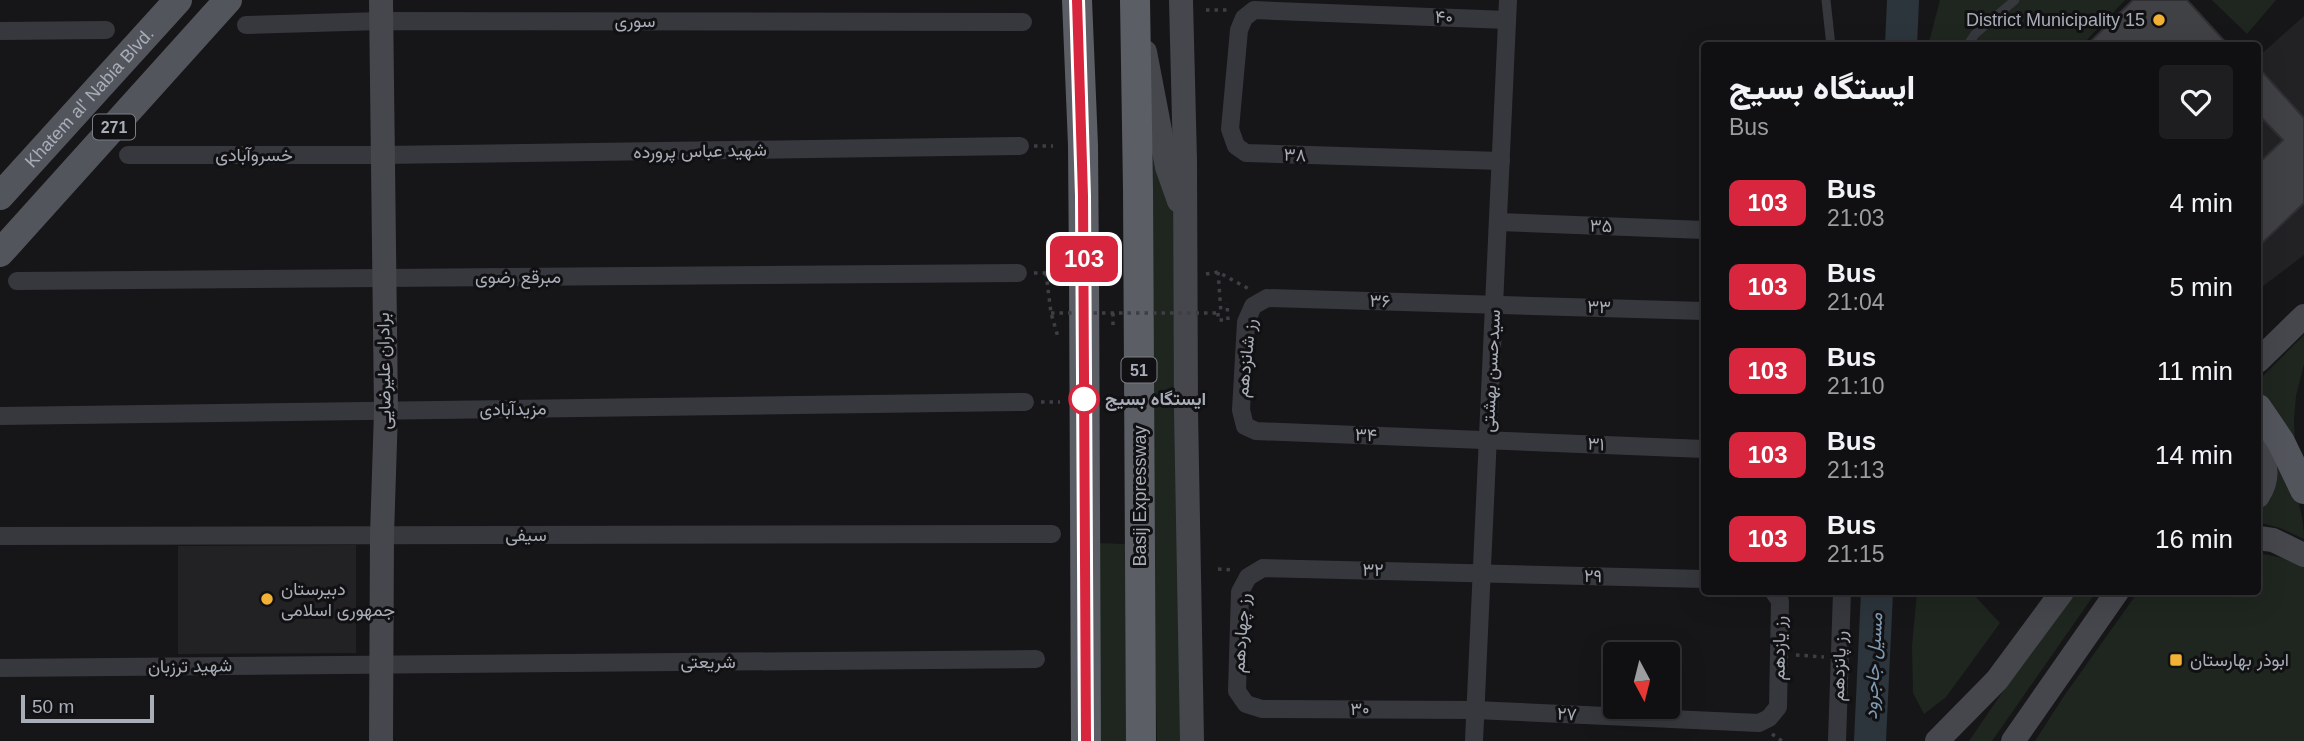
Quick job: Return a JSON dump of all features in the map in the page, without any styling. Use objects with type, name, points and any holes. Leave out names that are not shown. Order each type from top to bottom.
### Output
[{"type":"highway","points":[[1077,0],[1083,209],[1086,741]]},
{"type":"highway","name":"Basij Expressway","points":[[1135,0],[1141,741]]},
{"type":"main road","name":"Khatem al' Nabia Blvd.","points":[[0,196],[178,0]]},
{"type":"main road","name":"271","points":[[0,253],[228,0]]},
{"type":"main road","points":[[1135,0],[1167,167],[1185,222]]},
{"type":"main road","points":[[1181,0],[1192,741]]},
{"type":"main road","name":"برادران علیرضایی","points":[[381,10],[386,411],[380,664],[382,741]]},
{"type":"main road","points":[[2261,358],[2304,316]]},
{"type":"main road","points":[[2261,412],[2281,442],[2304,490]]},
{"type":"main road","points":[[2261,455],[2266,475],[2261,491]]},
{"type":"main road","points":[[2261,538],[2273,540],[2304,555]]},
{"type":"main road","points":[[1961,741],[1997,680],[2060,595]]},
{"type":"main road","points":[[2013,741],[2115,595]]},
{"type":"main road","points":[[1937,741],[1997,680]]},
{"type":"street","name":"سیدحسن بهشتی","points":[[1474,741],[1508,0]]},
{"type":"street","name":"سوری","points":[[246,25],[381,10],[1023,22]]},
{"type":"street","name":"۴۰","points":[[1254,10],[1507,20]]},
{"type":"street","name":"۳۸","points":[[1254,10],[1244,18],[1239,30],[1230,129],[1236,146],[1246,153],[1501,161]]},
{"type":"street","points":[[0,31],[106,30]]},
{"type":"street","name":"شهید عباس پرورده","points":[[381,155],[1020,146]]},
{"type":"street","name":"خسروآبادی","points":[[128,155],[381,155]]},
{"type":"street","name":"۳۵","points":[[1498,222],[1701,230]]},
{"type":"street","name":"مبرقع رضوی","points":[[17,281],[1018,273]]},
{"type":"street","name":"۳۶","points":[[1267,298],[1494,304]]},
{"type":"street","name":"رز شانزدهم","points":[[1245,426],[1241,410],[1246,322],[1252,306],[1267,298]]},
{"type":"street","name":"۳۳","points":[[1494,304],[1701,311]]},
{"type":"street","name":"مزیدآبادی","points":[[0,416],[1025,402]]},
{"type":"street","name":"۳۴","points":[[1245,426],[1256,431],[1488,439]]},
{"type":"street","name":"۳۱","points":[[1488,439],[1701,449]]},
{"type":"street","name":"سیفی","points":[[0,536],[1052,534]]},
{"type":"street","name":"۳۲","points":[[1263,568],[1482,572]]},
{"type":"street","name":"رز چهاردهم","points":[[1246,704],[1237,691],[1240,592],[1248,577],[1263,568]]},
{"type":"street","name":"۲۹","points":[[1482,572],[1701,579]]},
{"type":"street","name":"رز یازدهم","points":[[1776,595],[1780,601],[1778,707]]},
{"type":"street","name":"رز پانزدهم","points":[[1837,741],[1842,595]]},
{"type":"street","name":"شریعتی","points":[[380,664],[1037,659]]},
{"type":"street","name":"شهید ترزبان","points":[[0,668],[380,664]]},
{"type":"street","name":"۳۰","points":[[1246,704],[1262,709],[1475,710]]},
{"type":"street","name":"۲۷","points":[[1475,710],[1759,723],[1769,718],[1778,707]]},
{"type":"lane","points":[[1826,0],[1831,42]]},
{"type":"lane","points":[[1970,42],[1975,34],[2015,0]]},
{"type":"path","points":[[1218,272],[1218,320],[1228,320],[1227,303]]},
{"type":"path","points":[[1185,278],[1218,272],[1267,298]]},
{"type":"path","points":[[1046,273],[1051,313],[1058,337]]},
{"type":"path","points":[[1051,313],[1219,313]]},
{"type":"path","points":[[1779,654],[1840,659]]},
{"type":"shaded area","points":[[1940,0],[2125,0],[2085,42],[1929,42]]},
{"type":"shaded area","points":[[2212,0],[2276,0],[2247,34]]},
{"type":"shaded area","points":[[2304,16],[2304,255],[2261,288],[2261,54]]},
{"type":"shaded area","points":[[1152,109],[1178,229],[1186,741],[1157,741]]},
{"type":"shaded area","points":[[2304,335],[2304,364],[2296,396],[2294,420],[2295,446],[2261,397],[2261,378]]},
{"type":"shaded area","points":[[2266,425],[2296,495],[2304,539],[2261,523]]},
{"type":"shaded area","points":[[1096,543],[1125,544],[1132,666],[1131,741],[1099,741]]},
{"type":"shaded area","name":"دبیرستان جمهوری اسلامی","points":[[356,545],[356,653],[178,654],[178,546]]},
{"type":"shaded area","points":[[2261,554],[2288,559],[2304,566],[2304,741],[2035,741],[2136,595],[2261,595]]},
{"type":"shaded area","points":[[1917,595],[1974,595],[2000,623],[1946,697],[1924,714],[1913,693],[1912,646]]},
{"type":"shaded area","points":[[2072,595],[2094,595],[1992,741],[1969,741]]},
{"type":"building","name":"District Municipality 15","points":[[2133,0],[2187,0],[2225,42],[2090,42]]},
{"type":"building","points":[[2261,70],[2304,118],[2304,203],[2261,244],[2261,161],[2283,140],[2261,117]]},
{"type":"waterway","name":"مسیل جاجرود","points":[[1901,42],[1903,0]]},
{"type":"waterway","name":"مسیل جاجرود","points":[[1870,741],[1877,595]]},
{"type":"bus line","name":"103","points":[[1077,0],[1083,145],[1086,741]]},
{"type":"place","name":"District Municipality 15","points":[[2159,20]]},
{"type":"place","name":"ایستگاه بسیج","points":[[1084,399]]},
{"type":"place","name":"دبیرستان جمهوری اسلامی","points":[[267,599]]},
{"type":"place","name":"ابوذر بهارستان","points":[[2176,660]]}]
